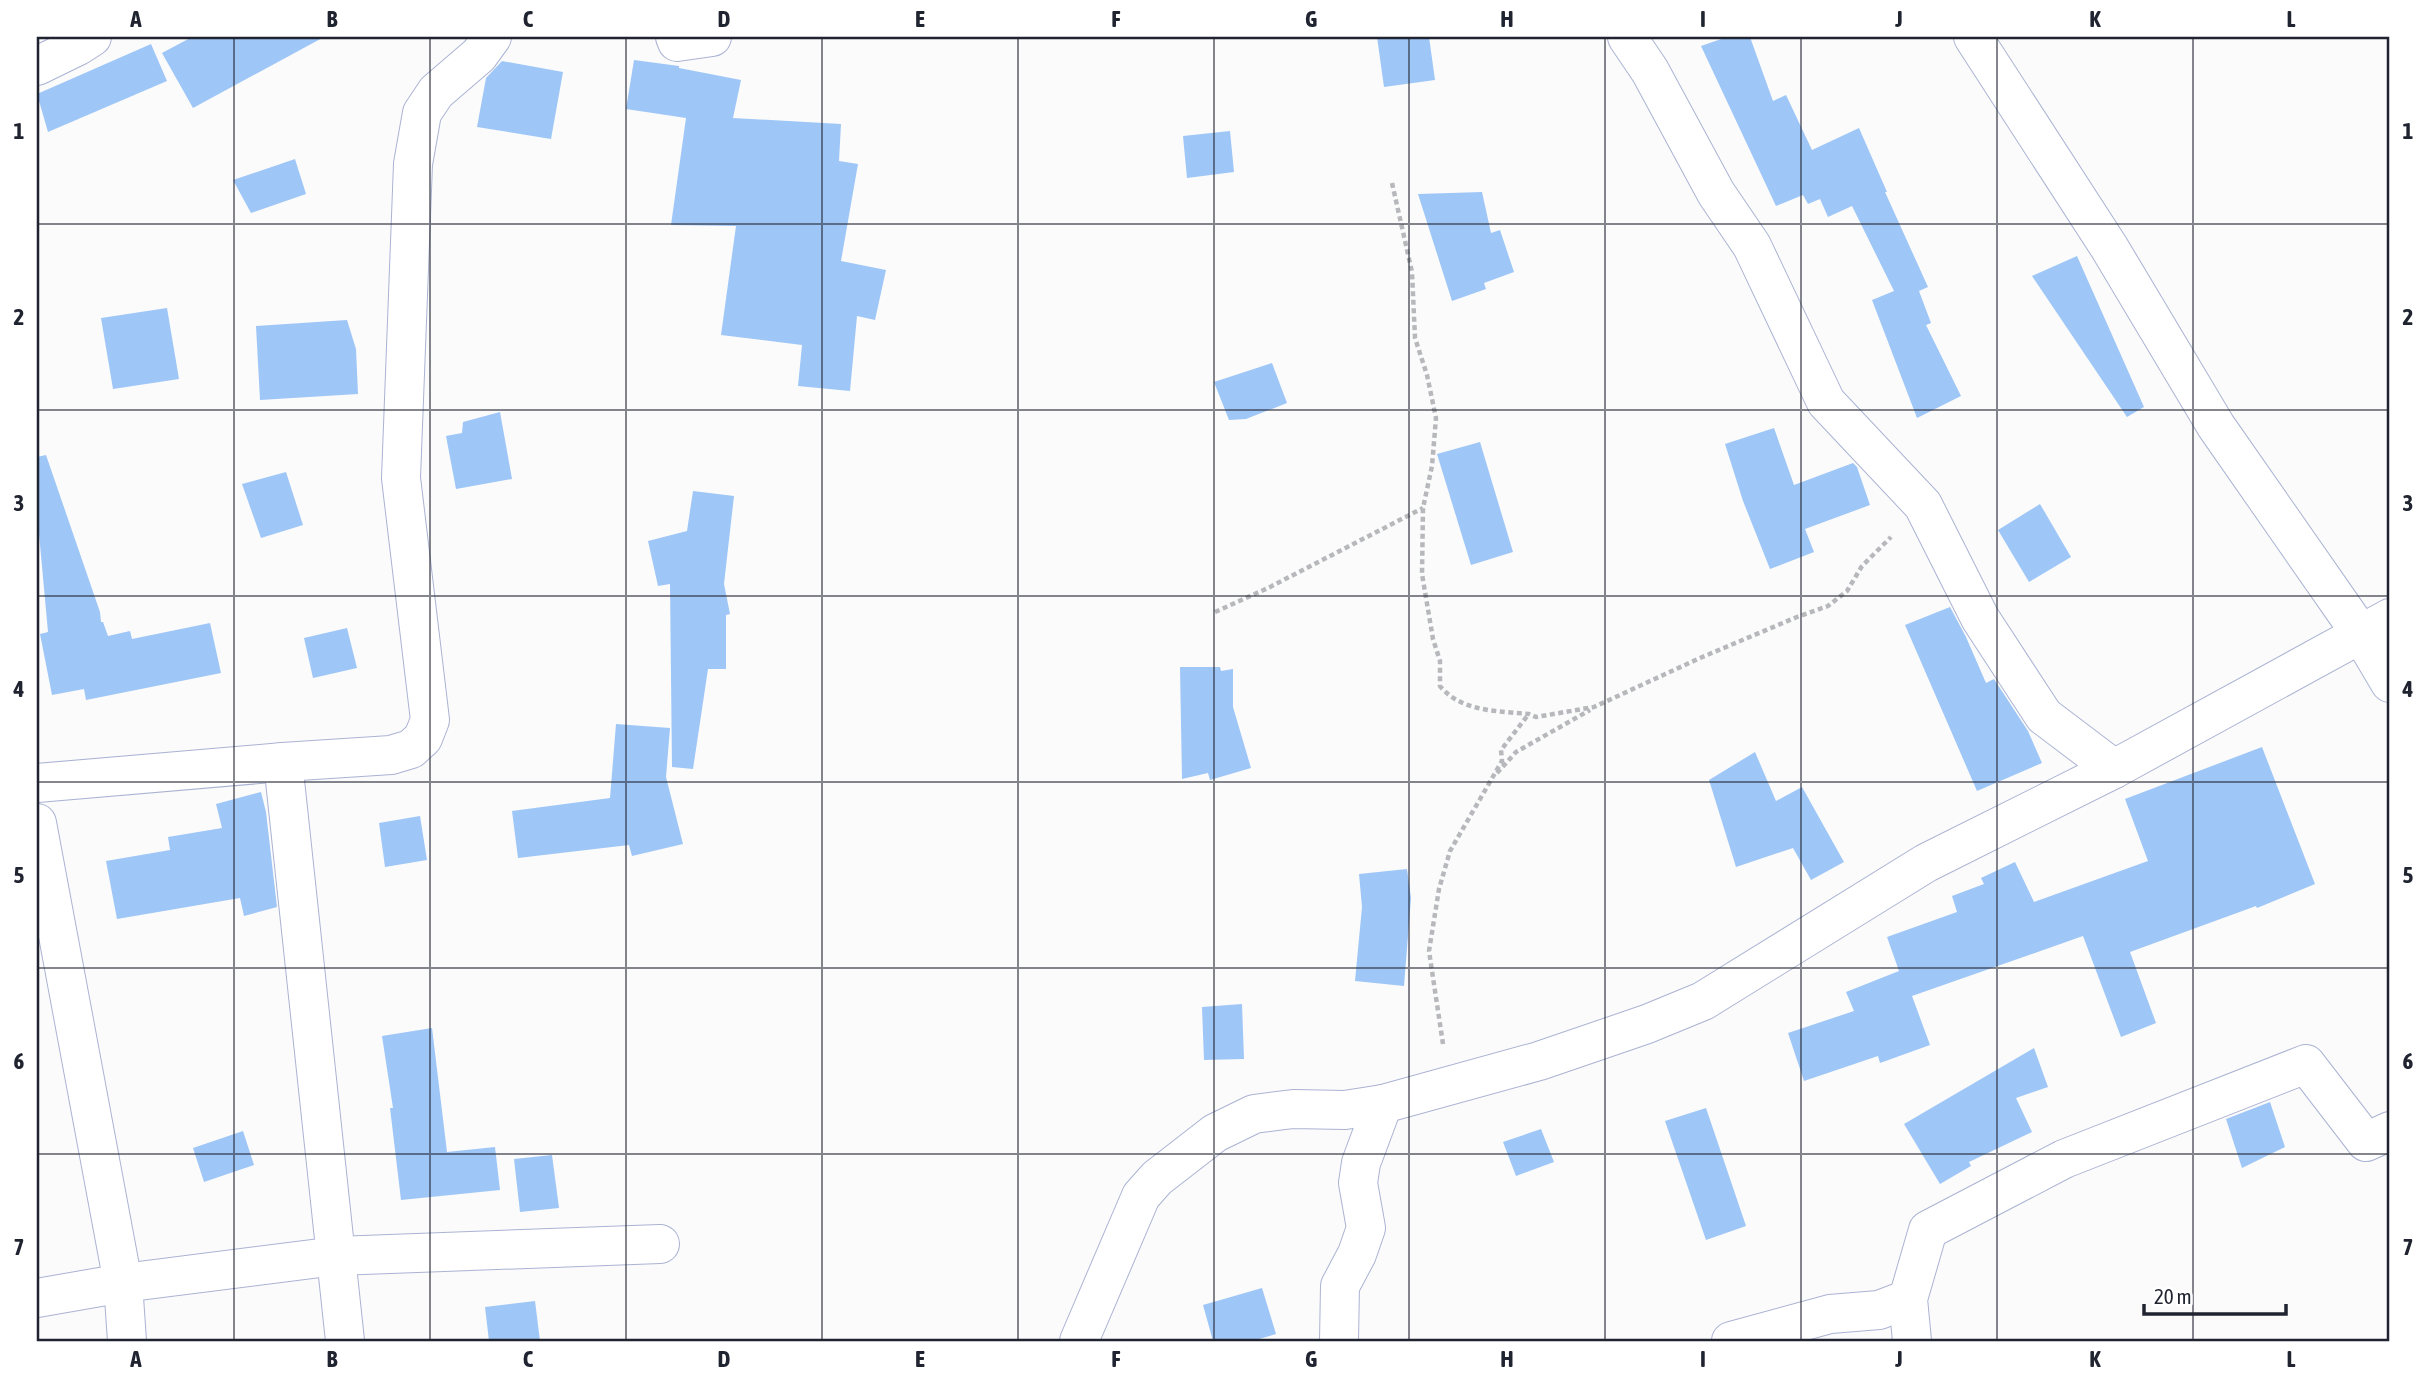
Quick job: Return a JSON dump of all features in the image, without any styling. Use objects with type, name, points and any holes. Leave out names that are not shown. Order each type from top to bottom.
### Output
[{"type":"street","points":[[37,66],[92,37]]},
{"type":"street","points":[[37,783],[391,755],[411,749],[423,738],[430,720],[401,478],[413,164],[422,113],[436,92],[479,55],[492,37]]},
{"type":"street","points":[[675,37],[677,42],[712,37]]},
{"type":"street","points":[[1627,37],[1650,71],[1716,193],[1752,246],[1826,402],[1923,505],[1980,618],[2044,716],[2114,769]]},
{"type":"street","points":[[1973,37],[2109,247],[2216,425],[2376,626],[2390,683]]},
{"type":"street","points":[[1079,1341],[1141,1196],[1157,1178],[1215,1133],[1254,1114],[1293,1109],[1345,1110],[1383,1104],[1551,1057],[1647,1024],[1703,1001],[1926,863],[2114,769],[2376,626]]},
{"type":"street","points":[[284,762],[345,1341]]},
{"type":"street","points":[[37,823],[123,1283],[127,1341]]},
{"type":"street","points":[[1912,1341],[1908,1299],[1928,1230],[2064,1159],[2306,1063],[2366,1142],[2390,1131]]},
{"type":"street","points":[[1339,1341],[1340,1286],[1357,1254],[1366,1228],[1358,1183],[1361,1163],[1383,1104]]},
{"type":"street","points":[[37,1298],[123,1283],[336,1256],[660,1244]]},
{"type":"street","points":[[1731,1341],[1830,1314],[1879,1310],[1908,1299]]},
{"type":"path","points":[[1392,183],[1412,272],[1415,338],[1427,375],[1436,418],[1432,466],[1423,508],[1422,575],[1433,639],[1440,661],[1440,686],[1448,696],[1477,708],[1536,717],[1594,707]]},
{"type":"path","points":[[1488,782],[1516,752],[1594,707],[1700,658],[1828,606],[1847,592],[1862,566],[1923,505]]},
{"type":"path","points":[[1216,612],[1268,589],[1423,508]]},
{"type":"path","points":[[1449,1086],[1429,951],[1439,889],[1450,851],[1502,761],[1501,750],[1529,714]]},
{"type":"building","points":[[192,37],[324,37],[193,108],[162,53]]},
{"type":"building","points":[[1377,37],[1429,37],[1435,80],[1384,87]]},
{"type":"building","points":[[1727,37],[1750,37],[1773,101],[1786,95],[1812,150],[1859,128],[1928,287],[1919,291],[1931,323],[1926,325],[1961,396],[1917,418],[1872,300],[1894,291],[1852,206],[1828,217],[1820,199],[1808,204],[1803,195],[1776,206],[1701,46]]},
{"type":"building","points":[[151,44],[167,81],[48,132],[37,94]]},
{"type":"building","points":[[634,60],[679,66],[741,80],[733,118],[841,124],[839,161],[858,164],[841,261],[886,270],[875,320],[857,316],[850,391],[798,386],[802,345],[721,335],[736,226],[671,225],[686,118],[626,109]]},
{"type":"building","points":[[502,61],[563,72],[551,139],[477,127],[486,78]]},
{"type":"building","points":[[1230,131],[1234,172],[1187,178],[1183,136]]},
{"type":"building","points":[[295,159],[306,194],[251,213],[233,180]]},
{"type":"building","points":[[1482,192],[1491,233],[1500,230],[1514,272],[1484,283],[1486,289],[1452,301],[1418,194]]},
{"type":"building","points":[[2077,256],[2144,407],[2127,417],[2032,276]]},
{"type":"building","points":[[167,308],[179,379],[113,389],[101,318]]},
{"type":"building","points":[[347,320],[356,349],[358,394],[260,400],[256,326]]},
{"type":"building","points":[[1272,363],[1287,403],[1246,419],[1229,420],[1214,382]]},
{"type":"building","points":[[500,412],[512,479],[456,489],[446,436],[462,433],[463,422]]},
{"type":"building","points":[[1774,428],[1794,485],[1853,463],[1857,467],[1870,505],[1805,529],[1814,552],[1770,569],[1743,501],[1725,444]]},
{"type":"building","points":[[1480,442],[1513,552],[1471,565],[1437,454]]},
{"type":"building","points":[[46,455],[108,636],[130,631],[132,639],[210,623],[221,673],[86,700],[84,689],[52,695],[40,634],[48,632],[37,512],[37,457]]},
{"type":"building","points":[[286,472],[303,525],[261,538],[242,484]]},
{"type":"building","points":[[693,491],[734,496],[724,584],[730,614],[726,615],[726,669],[708,669],[693,769],[672,767],[670,584],[658,586],[648,541],[687,531]]},
{"type":"building","points":[[2040,504],[2071,557],[2029,582],[1998,530]]},
{"type":"building","points":[[1950,607],[1986,683],[1994,679],[2028,731],[2042,763],[1977,791],[1905,625]]},
{"type":"building","points":[[347,628],[357,668],[313,678],[304,638]]},
{"type":"building","points":[[1180,667],[1220,667],[1221,671],[1233,669],[1233,707],[1251,768],[1210,780],[1208,773],[1182,779]]},
{"type":"building","points":[[616,724],[670,728],[666,777],[683,844],[632,856],[629,845],[518,858],[512,811],[610,798]]},
{"type":"building","points":[[2262,747],[2315,884],[2257,908],[2256,906],[2130,952],[2156,1023],[2121,1037],[2083,936],[1912,996],[1930,1045],[1880,1063],[1878,1056],[1804,1081],[1788,1033],[1854,1011],[1846,992],[1899,971],[1887,937],[1957,912],[1952,896],[1984,884],[1981,878],[2015,862],[2034,902],[2148,861],[2125,799]]},
{"type":"building","points":[[1755,752],[1776,801],[1802,787],[1844,862],[1811,880],[1793,848],[1736,867],[1709,780]]},
{"type":"building","points":[[261,792],[266,812],[277,907],[244,916],[240,898],[117,919],[106,861],[170,850],[168,837],[222,828],[216,804]]},
{"type":"building","points":[[420,816],[427,860],[385,867],[379,823]]},
{"type":"building","points":[[1407,869],[1411,898],[1404,986],[1355,981],[1362,907],[1359,874]]},
{"type":"building","points":[[1242,1004],[1244,1059],[1204,1060],[1202,1007]]},
{"type":"building","points":[[432,1028],[447,1152],[495,1147],[500,1190],[401,1200],[390,1108],[393,1108],[382,1036]]},
{"type":"building","points":[[2034,1048],[2048,1087],[2016,1098],[2032,1132],[1969,1162],[1971,1166],[1940,1184],[1904,1124]]},
{"type":"building","points":[[2270,1102],[2285,1147],[2242,1168],[2226,1119]]},
{"type":"building","points":[[1706,1108],[1746,1226],[1706,1240],[1665,1121]]},
{"type":"building","points":[[1541,1129],[1554,1162],[1516,1176],[1503,1142]]},
{"type":"building","points":[[243,1131],[254,1165],[204,1182],[193,1148]]},
{"type":"building","points":[[552,1155],[559,1208],[520,1212],[514,1159]]},
{"type":"building","points":[[1262,1288],[1276,1334],[1252,1341],[1213,1341],[1203,1305]]},
{"type":"building","points":[[535,1301],[540,1341],[489,1341],[485,1307]]}]
